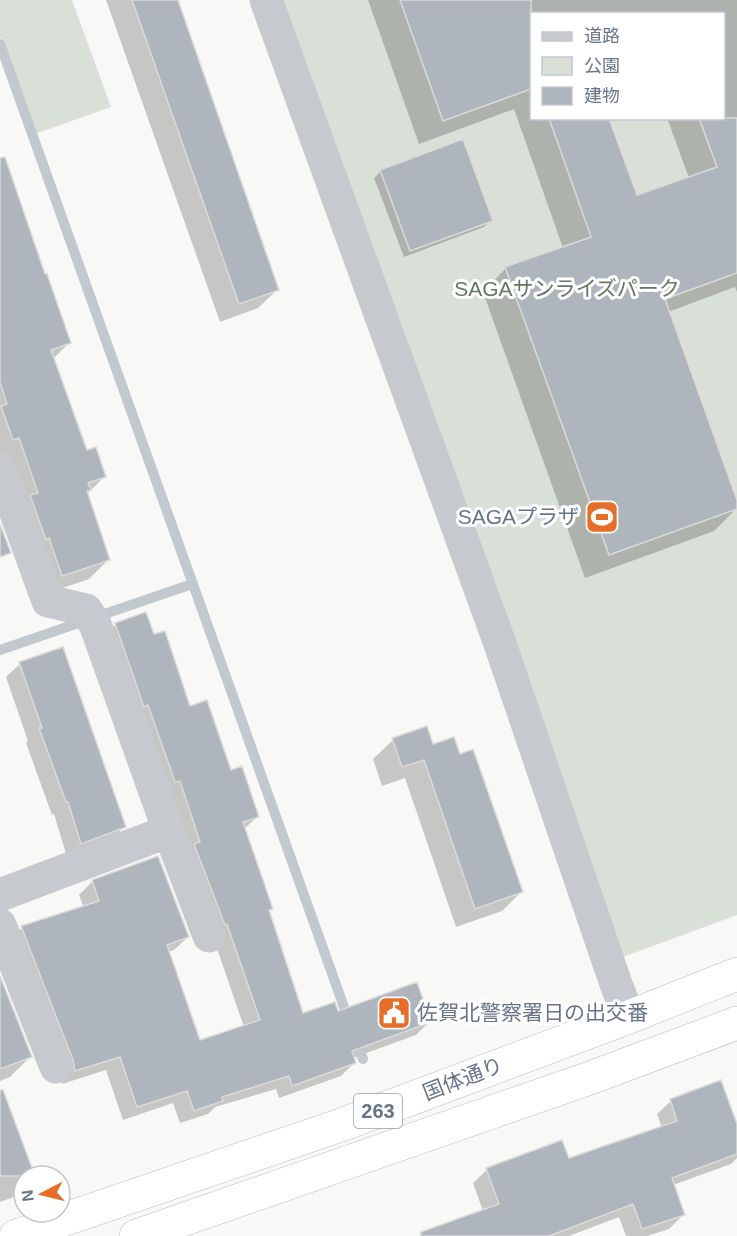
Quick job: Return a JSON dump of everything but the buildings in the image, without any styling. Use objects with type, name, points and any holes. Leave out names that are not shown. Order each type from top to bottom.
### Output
[{"type":"highway","name":"国体通り","points":[[16,1236],[341,1125],[737,974]]},
{"type":"highway","name":"国体通り","points":[[136,1236],[590,1078],[737,1023]]},
{"type":"street","points":[[266,0],[495,630],[629,1017]]},
{"type":"street","points":[[0,469],[48,601],[90,617],[209,936]]},
{"type":"street","points":[[0,895],[169,831]]},
{"type":"street","points":[[0,925],[57,1067]]},
{"type":"green space","points":[[0,0],[72,0],[111,107],[35,134],[0,36]]},
{"type":"green space","name":"SAGAサンライズパーク","points":[[282,0],[737,0],[737,915],[623,957]]},
{"type":"waterway","points":[[0,44],[349,1021]]},
{"type":"waterway","points":[[0,650],[192,584]]},
{"type":"waterway","points":[[354,1036],[363,1059]]},
{"type":"place","name":"SAGAプラザ","points":[[602,517]]},
{"type":"place","name":"佐賀北警察署日の出交番","points":[[394,1013]]}]
